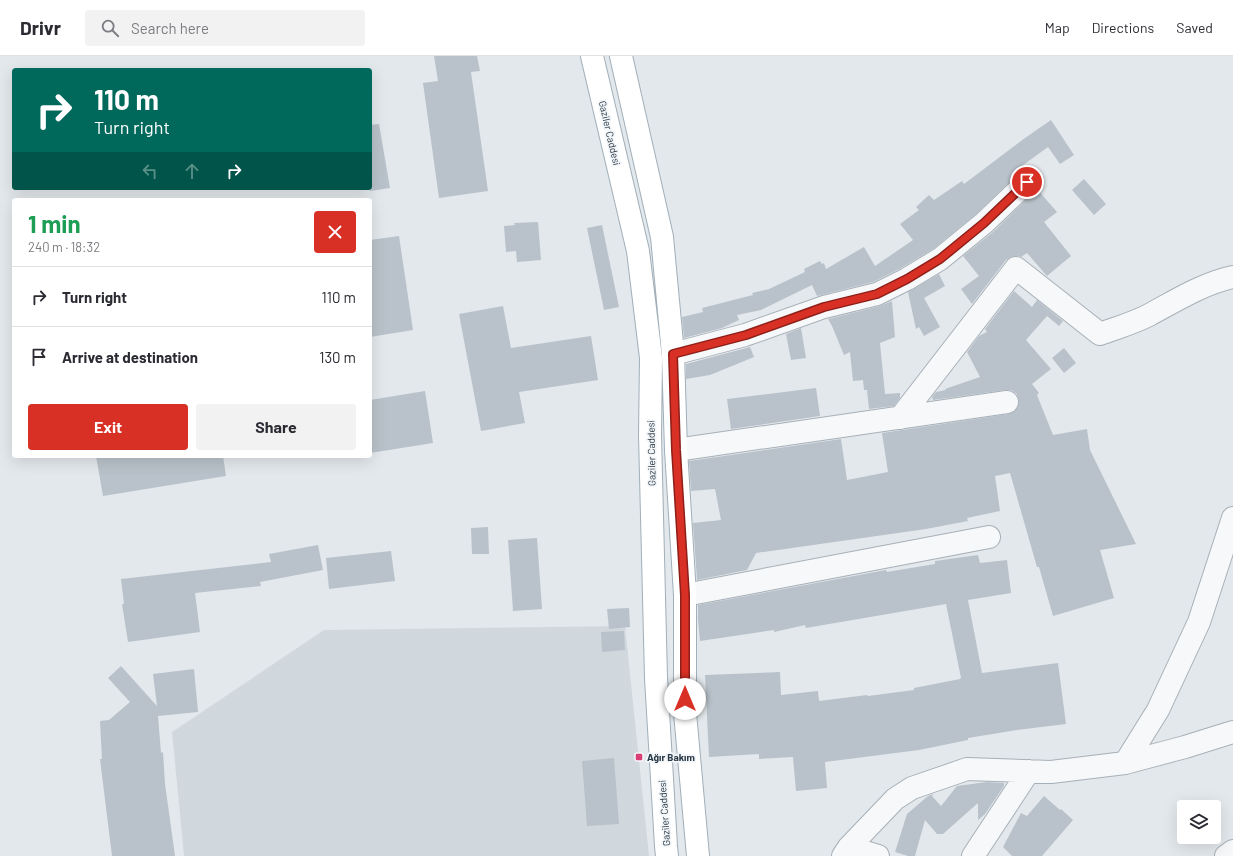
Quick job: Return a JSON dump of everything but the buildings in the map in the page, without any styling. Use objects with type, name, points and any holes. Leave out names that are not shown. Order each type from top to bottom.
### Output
[{"type":"main road","name":"Gaziler Caddesi","points":[[592,56],[638,251],[651,358],[650,435],[656,678],[666,846],[668,856]]},
{"type":"main road","points":[[621,56],[662,237],[673,354],[676,450],[685,595],[685,713],[698,856]]},
{"type":"street","points":[[673,354],[746,335],[824,307],[877,294],[907,279],[940,259],[984,223],[1027,182]]},
{"type":"street","points":[[900,418],[1016,268],[1100,334],[1147,316],[1216,281],[1233,277]]},
{"type":"street","points":[[676,450],[1007,402]]},
{"type":"street","points":[[1125,763],[1158,710],[1199,622],[1233,518]]},
{"type":"street","points":[[685,595],[989,536]]},
{"type":"street","points":[[846,852],[895,799],[912,788],[967,769],[1051,772],[1125,763],[1233,732]]},
{"type":"street","points":[[974,856],[1029,771]]},
{"type":"street","points":[[846,852],[878,856]]},
{"type":"street","points":[[1226,856],[1233,852]]},
{"type":"shaded area","points":[[625,626],[649,856],[184,856],[172,732],[324,630]]},
{"type":"place","name":"Ağır Bakım","points":[[639,757]]},
{"type":"route","points":[[685,699],[685,595],[676,450],[673,354],[746,335],[824,307],[877,294],[907,279],[940,259],[984,223],[1027,182]]}]
